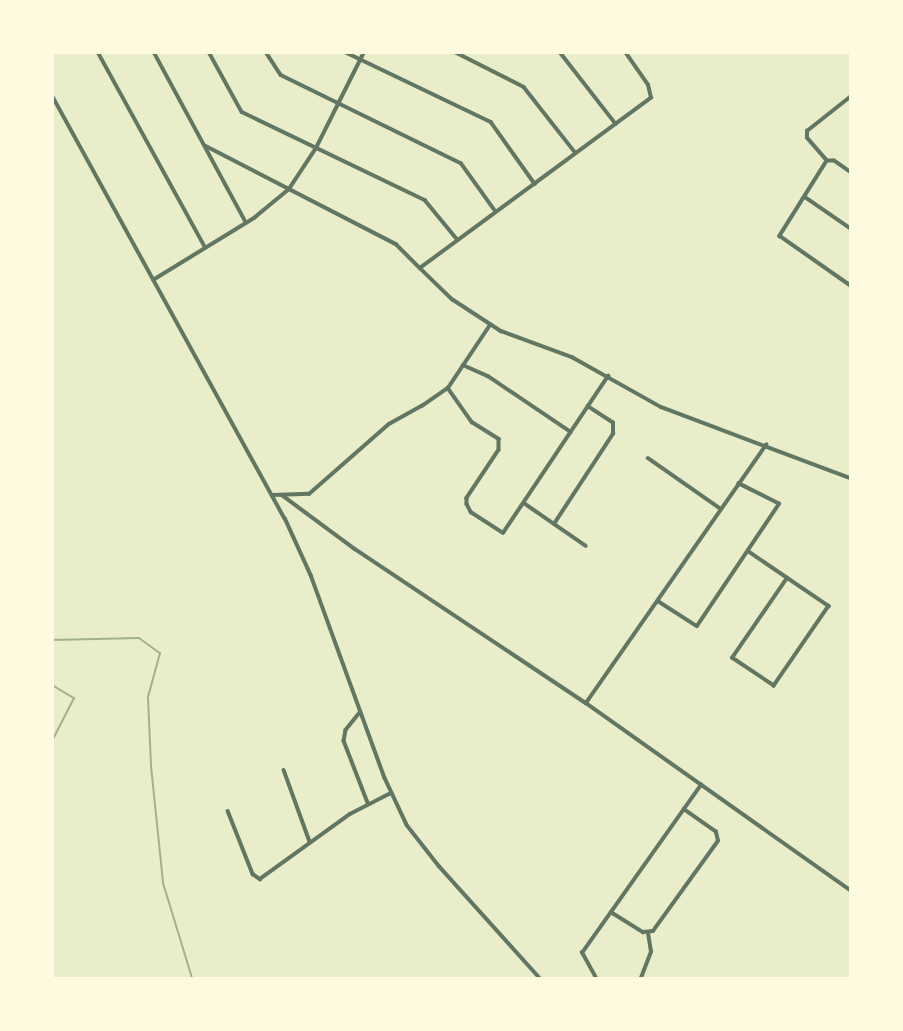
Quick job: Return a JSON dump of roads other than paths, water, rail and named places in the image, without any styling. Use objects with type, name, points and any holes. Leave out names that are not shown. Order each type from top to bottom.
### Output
[{"type":"street","points":[[98,52],[205,248]]},
{"type":"street","points":[[154,52],[246,222]]},
{"type":"street","points":[[209,52],[242,112],[428,202],[457,239]]},
{"type":"street","points":[[266,52],[281,75],[457,161],[495,210]]},
{"type":"street","points":[[345,52],[491,122],[535,184]]},
{"type":"street","points":[[152,280],[246,222],[289,189],[316,148],[364,52]]},
{"type":"street","points":[[455,52],[524,87],[575,152]]},
{"type":"street","points":[[560,52],[616,124]]},
{"type":"street","points":[[420,268],[495,210],[535,184],[652,97],[653,93],[625,52]]},
{"type":"street","points":[[52,95],[273,495],[314,581],[391,793],[424,849],[540,978]]},
{"type":"street","points":[[850,97],[807,131],[807,138],[827,161],[834,161],[850,172]]},
{"type":"street","points":[[206,146],[396,244],[452,299],[490,325],[572,357],[661,407],[850,478]]},
{"type":"street","points":[[827,161],[779,236],[850,285]]},
{"type":"street","points":[[805,197],[850,228]]},
{"type":"street","points":[[273,495],[309,494],[389,424],[448,388],[490,325]]},
{"type":"street","points":[[463,365],[488,376],[571,432]]},
{"type":"street","points":[[448,388],[472,422],[499,439],[500,444],[467,498],[471,512],[503,533],[608,376]]},
{"type":"street","points":[[554,524],[613,434],[613,423],[588,407]]},
{"type":"street","points":[[586,703],[766,445]]},
{"type":"street","points":[[648,458],[722,509]]},
{"type":"street","points":[[657,601],[698,626],[779,504],[739,484]]},
{"type":"street","points":[[282,495],[355,549],[586,703],[850,890]]},
{"type":"street","points":[[524,503],[586,546]]},
{"type":"street","points":[[748,551],[788,578],[829,606],[774,686],[732,658],[788,578]]},
{"type":"street","points":[[360,713],[345,730],[344,741],[368,803]]},
{"type":"street","points":[[284,770],[310,842]]},
{"type":"street","points":[[596,978],[582,953],[701,785]]},
{"type":"street","points":[[228,811],[257,878],[263,878],[368,803],[391,793]]},
{"type":"street","points":[[641,978],[651,952],[648,934],[718,841],[716,832],[684,810]]},
{"type":"street","points":[[611,912],[648,934]]},
{"type":"waterway","points":[[52,640],[139,638],[160,653],[148,697],[151,766],[163,883],[192,978]]},
{"type":"waterway","points":[[52,685],[74,698],[52,741]]}]
